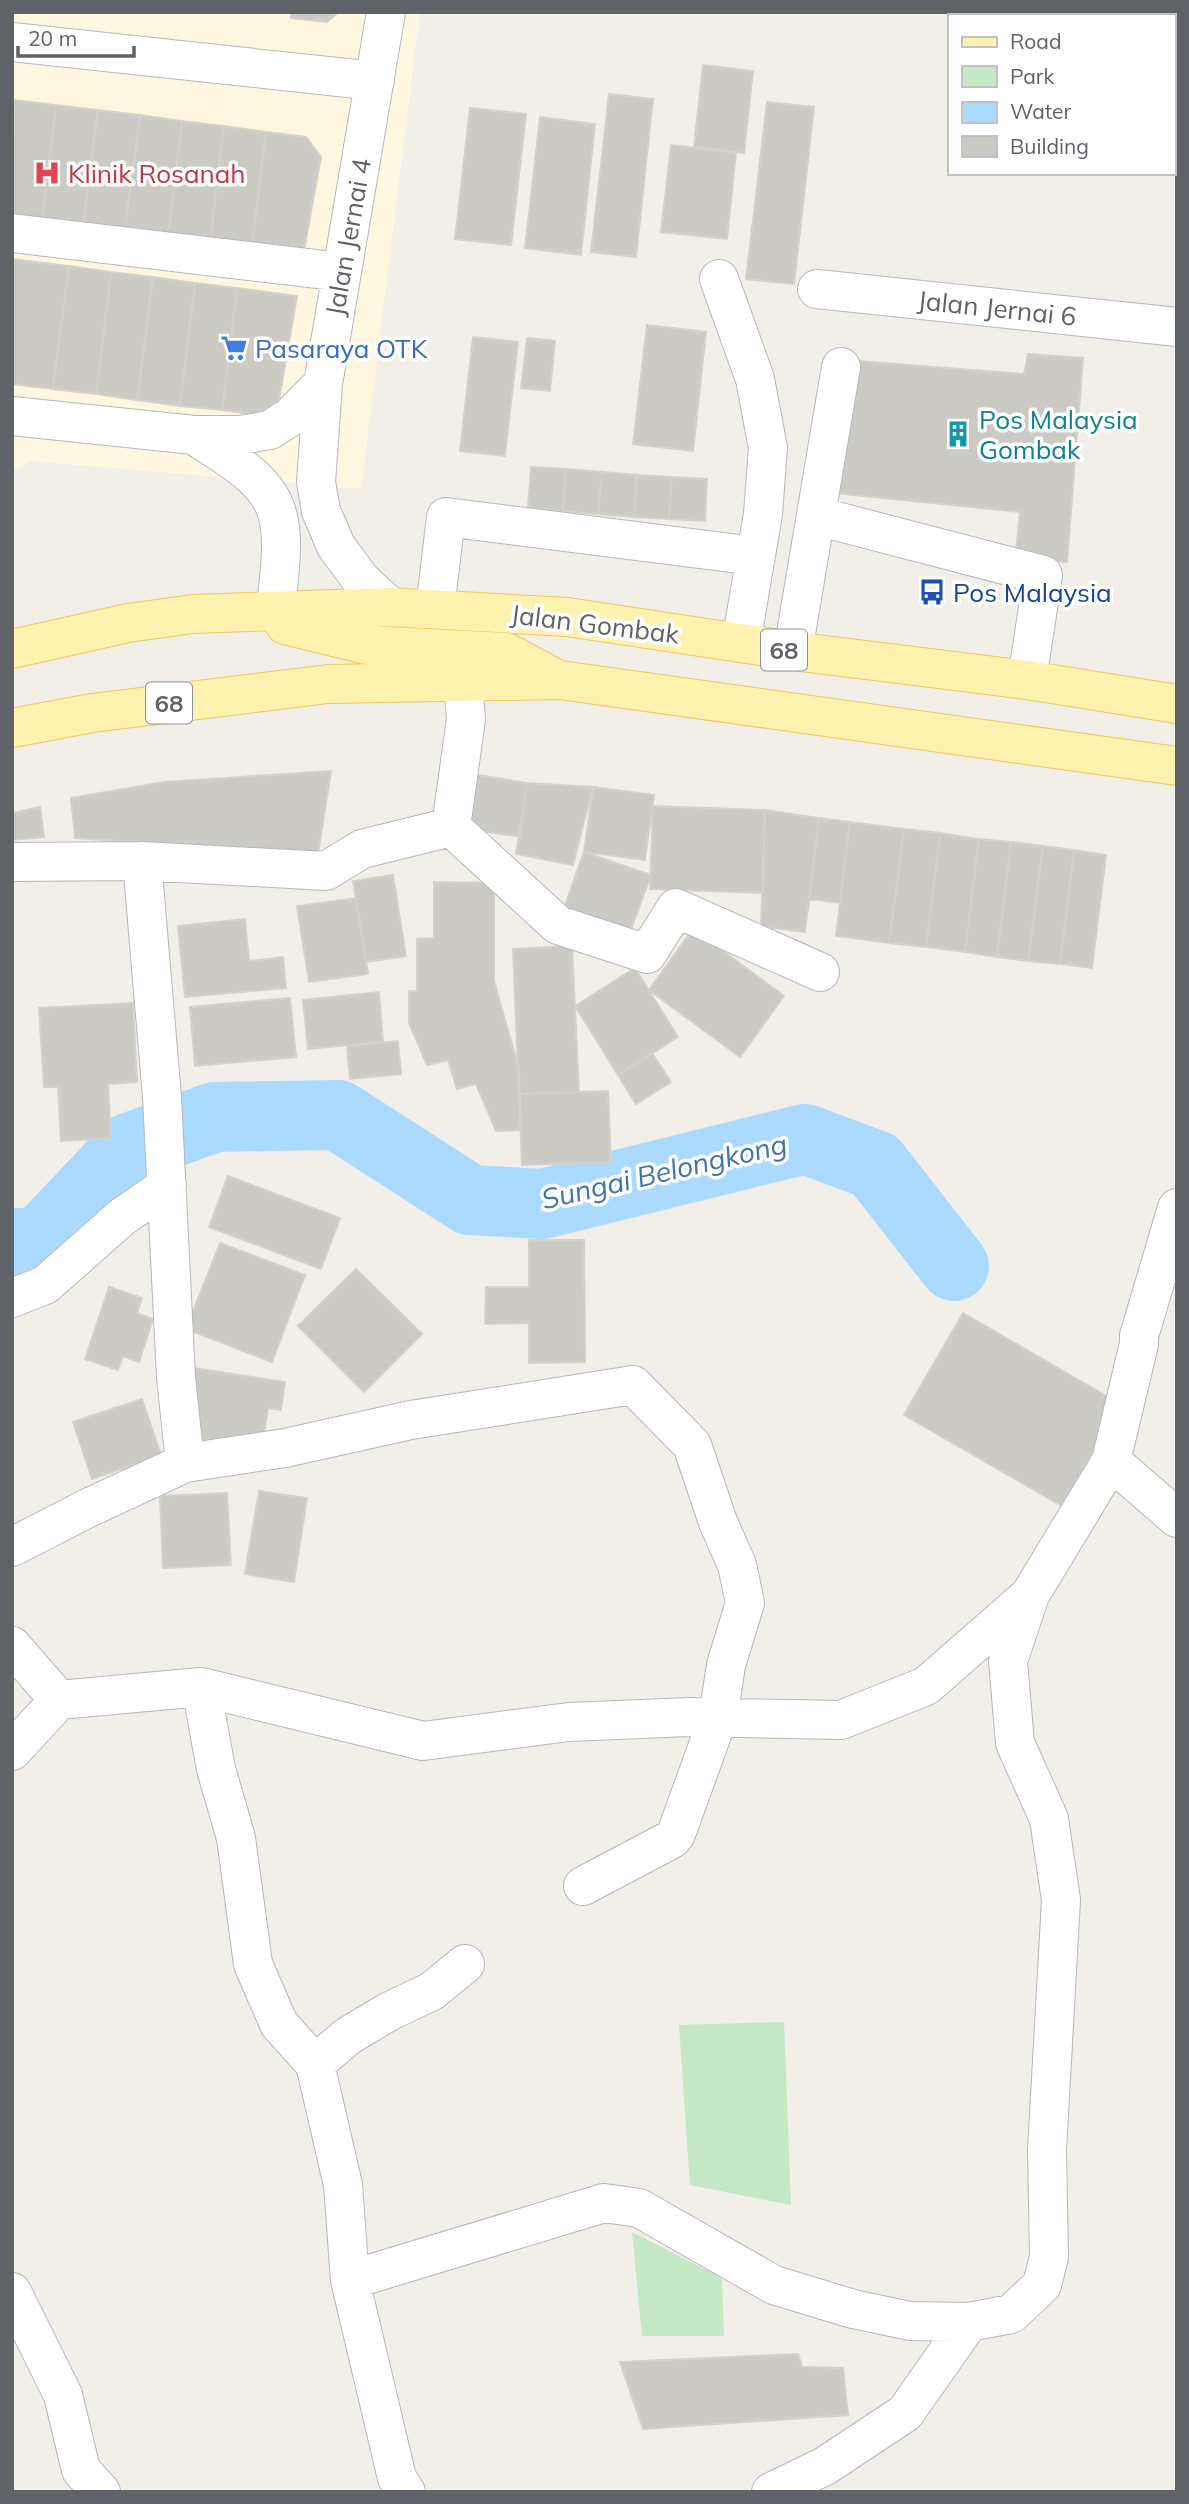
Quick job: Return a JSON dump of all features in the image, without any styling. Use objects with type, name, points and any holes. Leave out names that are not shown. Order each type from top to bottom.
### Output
[{"type":"main road","name":"Jalan Gombak","points":[[12,649],[128,624],[193,614],[390,607],[435,609],[566,617],[793,651],[1027,680],[1177,704]]},
{"type":"main road","points":[[276,610],[285,625],[367,645],[506,652],[560,680]]},
{"type":"main road","name":"68","points":[[12,728],[92,713],[328,684],[560,680],[1177,766]]},
{"type":"street","name":"Jalan Jernai 4","points":[[386,12],[323,384],[316,482],[321,511],[336,546],[361,580],[390,607]]},
{"type":"street","points":[[12,42],[375,81]]},
{"type":"street","points":[[12,233],[342,272]]},
{"type":"street","points":[[719,279],[755,379],[768,447],[763,514],[741,643]]},
{"type":"street","name":"Jalan Jernai 6","points":[[817,289],[1177,327]]},
{"type":"street","points":[[793,651],[841,368]]},
{"type":"street","points":[[12,416],[194,435],[241,435],[270,430],[290,417],[323,384]]},
{"type":"street","points":[[194,435],[247,471],[265,490],[278,515],[280,545],[276,610]]},
{"type":"street","points":[[817,516],[1043,575],[1027,680]]},
{"type":"street","points":[[435,609],[446,517],[755,556]]},
{"type":"street","points":[[452,827],[466,719],[463,682]]},
{"type":"street","points":[[12,862],[142,861],[326,871],[362,849],[452,827]]},
{"type":"street","points":[[452,827],[558,925],[647,954],[676,908],[820,972]]},
{"type":"street","points":[[142,861],[162,1097],[176,1377],[185,1463]]},
{"type":"street","points":[[12,1298],[45,1285],[122,1217],[167,1186]]},
{"type":"street","points":[[350,2280],[604,2203],[639,2208],[774,2285],[853,2309],[910,2321],[969,2322],[1011,2314],[1042,2285],[1049,2257],[1047,2150],[1061,1900],[1049,1819],[1015,1743],[1008,1661],[1030,1595],[1111,1461],[1139,1336],[1177,1208]]},
{"type":"street","points":[[12,1547],[185,1463],[285,1448],[411,1420],[633,1385],[692,1445],[718,1522],[737,1565],[745,1603],[726,1665],[718,1718],[672,1839],[583,1886]]},
{"type":"street","points":[[1111,1461],[1177,1517]]},
{"type":"street","points":[[12,1751],[59,1700],[201,1687],[423,1741],[569,1722],[718,1718],[841,1720],[926,1686],[1030,1595]]},
{"type":"street","points":[[12,1646],[59,1700]]},
{"type":"street","points":[[201,1687],[216,1769],[236,1838],[253,1964],[279,2024],[315,2064],[344,2185],[350,2280],[397,2478],[406,2492]]},
{"type":"street","points":[[315,2064],[348,2036],[388,2011],[432,1990],[465,1964]]},
{"type":"street","points":[[12,2291],[63,2395],[81,2470],[101,2492]]},
{"type":"street","points":[[771,2492],[825,2466],[905,2413],[969,2322]]},
{"type":"shaded area","points":[[12,12],[420,12],[361,489],[31,461],[12,471]]},
{"type":"green space","points":[[784,2022],[791,2205],[690,2185],[679,2025]]},
{"type":"green space","points":[[632,2232],[722,2278],[724,2336],[642,2336]]},
{"type":"water","points":[[143,1108],[151,1169],[52,1254],[27,1266],[12,1269],[12,1220],[97,1147],[118,1139]]},
{"type":"building","points":[[291,12],[339,12],[327,22],[291,18]]},
{"type":"building","points":[[703,65],[753,71],[744,153],[694,147]]},
{"type":"building","points":[[609,94],[653,99],[636,257],[591,252]]},
{"type":"building","points":[[14,100],[56,105],[41,228],[12,224]]},
{"type":"building","points":[[767,102],[814,107],[794,284],[746,279]]},
{"type":"building","points":[[56,105],[98,110],[82,233],[41,228]]},
{"type":"building","points":[[470,108],[526,114],[511,245],[455,239]]},
{"type":"building","points":[[98,110],[140,115],[124,238],[82,233]]},
{"type":"building","points":[[140,115],[182,121],[167,244],[124,238]]},
{"type":"building","points":[[540,117],[595,124],[581,255],[525,248]]},
{"type":"building","points":[[182,121],[224,126],[209,249],[167,244]]},
{"type":"building","points":[[224,126],[266,132],[251,255],[209,249]]},
{"type":"building","points":[[266,132],[306,137],[321,157],[302,261],[251,255]]},
{"type":"building","points":[[671,145],[736,153],[727,239],[661,232]]},
{"type":"building","points":[[12,259],[69,266],[53,389],[12,384]]},
{"type":"building","points":[[69,266],[111,272],[96,394],[53,389]]},
{"type":"building","points":[[111,272],[153,277],[137,400],[96,394]]},
{"type":"building","points":[[153,277],[195,283],[180,406],[137,400]]},
{"type":"building","points":[[195,283],[237,288],[222,410],[180,406]]},
{"type":"building","points":[[237,288],[297,296],[279,400],[258,415],[222,410]]},
{"type":"building","points":[[647,325],[706,332],[693,451],[633,444]]},
{"type":"building","points":[[473,337],[518,342],[505,456],[460,451]]},
{"type":"building","points":[[527,338],[555,341],[550,391],[521,388]]},
{"type":"building","name":"Pos Malaysia Gombak","points":[[1028,354],[1083,358],[1067,562],[1015,560],[1020,512],[835,493],[846,360],[1024,374]]},
{"type":"building","points":[[531,467],[566,469],[563,511],[528,508]]},
{"type":"building","points":[[566,469],[602,472],[598,514],[563,511]]},
{"type":"building","points":[[602,472],[637,475],[634,517],[598,514]]},
{"type":"building","points":[[637,475],[672,477],[669,519],[634,517]]},
{"type":"building","points":[[672,477],[707,479],[705,521],[669,519]]},
{"type":"building","points":[[331,771],[318,854],[75,838],[71,798],[164,782]]},
{"type":"building","points":[[478,775],[527,783],[520,837],[470,829]]},
{"type":"building","points":[[527,783],[593,787],[573,865],[516,854]]},
{"type":"building","points":[[593,787],[654,795],[645,860],[584,852]]},
{"type":"building","points":[[653,806],[765,810],[763,893],[650,889]]},
{"type":"building","points":[[40,807],[44,837],[12,840],[12,813]]},
{"type":"building","points":[[765,810],[819,818],[805,932],[761,926]]},
{"type":"building","points":[[819,818],[850,822],[840,903],[809,899]]},
{"type":"building","points":[[850,822],[904,829],[889,943],[836,936]]},
{"type":"building","points":[[904,829],[940,833],[926,947],[889,943]]},
{"type":"building","points":[[940,833],[979,839],[965,952],[926,947]]},
{"type":"building","points":[[979,839],[1011,842],[997,957],[965,952]]},
{"type":"building","points":[[1011,842],[1043,846],[1028,961],[997,957]]},
{"type":"building","points":[[1043,846],[1074,850],[1060,964],[1028,961]]},
{"type":"building","points":[[1074,850],[1106,855],[1092,968],[1060,964]]},
{"type":"building","points":[[584,852],[651,875],[629,935],[563,911]]},
{"type":"building","points":[[393,875],[406,956],[366,962],[353,881]]},
{"type":"building","points":[[434,882],[494,883],[494,981],[519,1069],[521,1130],[496,1131],[476,1084],[457,1089],[448,1060],[427,1065],[409,1023],[409,991],[417,991],[417,939],[434,938]]},
{"type":"building","points":[[356,898],[368,974],[309,982],[297,906]]},
{"type":"building","points":[[245,919],[249,961],[283,957],[286,988],[185,997],[178,926]]},
{"type":"building","points":[[693,929],[784,996],[740,1057],[649,990]]},
{"type":"building","points":[[572,946],[579,1092],[519,1094],[513,949]]},
{"type":"building","points":[[635,968],[678,1037],[618,1075],[575,1006]]},
{"type":"building","points":[[379,992],[383,1042],[308,1049],[303,1000]]},
{"type":"building","points":[[290,998],[296,1057],[195,1066],[190,1007]]},
{"type":"building","points":[[133,1003],[137,1082],[108,1084],[111,1138],[61,1141],[58,1087],[44,1087],[39,1008]]},
{"type":"building","points":[[398,1041],[401,1074],[350,1079],[347,1046]]},
{"type":"building","points":[[652,1053],[671,1082],[636,1104],[618,1075]]},
{"type":"building","points":[[608,1091],[611,1162],[522,1165],[519,1094]]},
{"type":"building","points":[[228,1176],[340,1218],[321,1269],[209,1227]]},
{"type":"building","points":[[529,1240],[584,1240],[585,1362],[529,1363],[529,1323],[485,1324],[486,1287],[529,1287]]},
{"type":"building","points":[[220,1243],[305,1275],[272,1362],[186,1329]]},
{"type":"building","points":[[356,1269],[422,1334],[364,1392],[298,1326]]},
{"type":"building","points":[[109,1287],[142,1298],[137,1313],[153,1319],[139,1362],[123,1356],[118,1370],[85,1359]]},
{"type":"building","points":[[963,1313],[1120,1404],[1062,1506],[904,1415]]},
{"type":"building","points":[[194,1368],[285,1382],[281,1410],[268,1408],[264,1434],[256,1448],[191,1438]]},
{"type":"building","points":[[142,1399],[161,1455],[92,1479],[73,1422]]},
{"type":"building","points":[[259,1491],[307,1498],[294,1582],[245,1574]]},
{"type":"building","points":[[227,1493],[231,1565],[163,1568],[160,1496]]},
{"type":"building","points":[[798,2354],[802,2367],[843,2368],[848,2415],[643,2429],[620,2362]]},
{"type":"waterway","name":"Sungai Belongkong","points":[[12,1243],[39,1243],[129,1148],[215,1117],[338,1115],[470,1200],[542,1204],[805,1139],[875,1165],[954,1266]]},
{"type":"place","name":"Klinik Rosanah","points":[[47,173]]},
{"type":"place","name":"Pasaraya OTK","points":[[234,348]]},
{"type":"place","name":"Pos Malaysia Gombak","points":[[958,434]]},
{"type":"place","name":"Pos Malaysia","points":[[932,592]]}]
